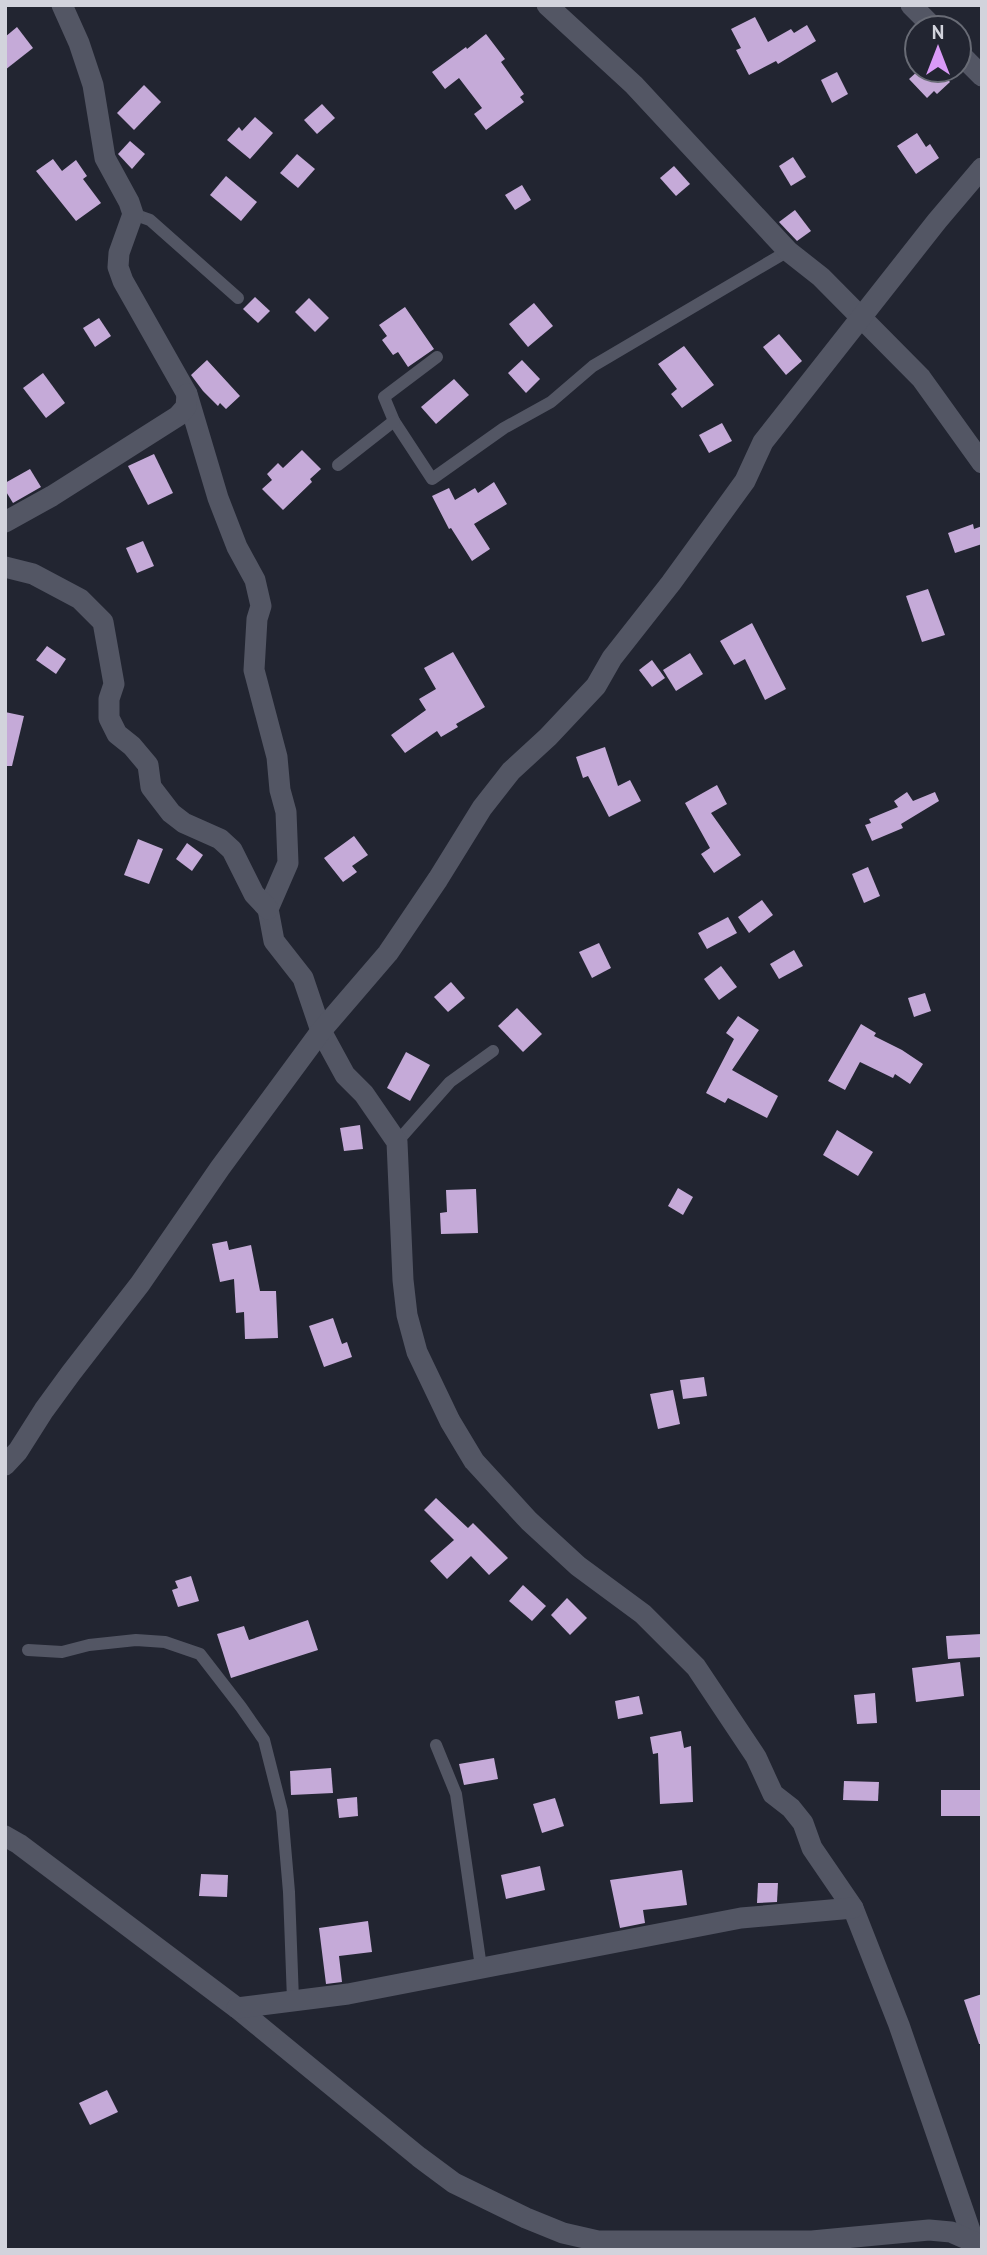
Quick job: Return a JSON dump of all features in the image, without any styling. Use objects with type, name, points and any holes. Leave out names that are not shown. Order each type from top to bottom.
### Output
[{"type":"street","points":[[62,5],[79,43],[93,85],[105,158],[129,202],[132,214],[119,253],[118,267],[123,281],[187,394],[218,498],[237,547],[255,580],[261,606],[257,619],[254,670],[277,757],[288,842],[288,863],[268,909]]},
{"type":"street","points":[[547,5],[634,85],[788,251],[821,277],[921,378],[982,463]]},
{"type":"street","points":[[5,1465],[18,1451],[64,1382],[140,1284],[220,1168],[321,1031],[388,953],[482,808],[511,771],[548,737],[596,686],[612,658],[671,583],[745,481],[763,442],[982,168]]},
{"type":"street","points":[[5,522],[52,496],[178,416],[186,407],[187,394]]},
{"type":"street","points":[[5,566],[33,574],[80,599],[103,622],[114,684],[109,699],[109,718],[117,734],[132,746],[148,765],[151,787],[171,813],[184,823],[220,839],[232,850],[254,894],[268,909],[274,940],[303,978],[321,1031],[345,1075],[364,1094],[397,1142],[407,1315],[416,1352],[450,1421],[474,1461],[529,1521],[578,1566],[643,1614],[696,1667],[756,1756],[774,1794],[791,1808],[803,1823],[812,1848],[853,1908],[899,2025],[976,2246]]},
{"type":"street","points":[[5,1836],[237,2008],[454,2183],[526,2218],[564,2233],[598,2241],[812,2241],[929,2230],[951,2232],[976,2246]]},
{"type":"street","points":[[237,2008],[348,1994],[741,1918],[853,1908]]},
{"type":"lane","points":[[132,214],[150,220],[237,298]]},
{"type":"lane","points":[[437,357],[384,397],[394,421],[432,479],[505,428],[551,402],[593,366],[788,251]]},
{"type":"lane","points":[[338,465],[394,421]]},
{"type":"lane","points":[[397,1142],[450,1082],[493,1051]]},
{"type":"lane","points":[[28,1650],[62,1652],[136,1640],[165,1642],[200,1654],[241,1707],[264,1740],[282,1811],[289,1892],[293,2000]]},
{"type":"lane","points":[[436,1745],[456,1794],[481,1967]]},
{"type":"building","points":[[755,17],[768,42],[791,29],[794,33],[807,25],[816,41],[778,64],[776,61],[749,75],[736,50],[741,48],[731,29]]},
{"type":"building","points":[[17,27],[33,48],[5,70],[5,37]]},
{"type":"building","points":[[486,34],[505,59],[501,62],[524,94],[520,97],[524,102],[486,130],[474,114],[482,108],[459,78],[445,89],[432,72]]},
{"type":"building","points":[[837,72],[848,94],[832,103],[821,80]]},
{"type":"building","points":[[914,84],[948,84],[937,94],[934,91],[927,98]]},
{"type":"building","points":[[144,85],[161,102],[134,130],[117,113]]},
{"type":"building","points":[[322,104],[335,118],[317,134],[304,120]]},
{"type":"building","points":[[255,117],[273,133],[250,159],[227,140],[239,127],[242,131]]},
{"type":"building","points":[[917,133],[926,147],[930,144],[939,158],[916,174],[897,146]]},
{"type":"building","points":[[130,141],[145,154],[132,169],[118,154]]},
{"type":"building","points":[[297,154],[315,169],[298,188],[280,173]]},
{"type":"building","points":[[793,157],[806,177],[791,186],[779,166]]},
{"type":"building","points":[[53,159],[62,171],[76,160],[87,176],[83,179],[101,203],[76,221],[36,171]]},
{"type":"building","points":[[674,166],[690,184],[676,196],[660,178]]},
{"type":"building","points":[[226,176],[257,202],[241,221],[210,195]]},
{"type":"building","points":[[522,185],[531,200],[515,210],[505,195]]},
{"type":"building","points":[[795,210],[811,231],[797,241],[779,222]]},
{"type":"building","points":[[255,297],[270,311],[258,323],[243,309]]},
{"type":"building","points":[[309,298],[329,318],[315,332],[295,312]]},
{"type":"building","points":[[534,303],[553,326],[528,347],[509,324]]},
{"type":"building","points":[[405,307],[434,349],[408,367],[398,352],[393,355],[382,340],[387,336],[379,325]]},
{"type":"building","points":[[99,318],[111,336],[95,347],[83,328]]},
{"type":"building","points":[[779,334],[802,361],[786,375],[763,347]]},
{"type":"building","points":[[684,346],[714,385],[682,408],[671,394],[677,389],[658,364]]},
{"type":"building","points":[[207,360],[240,396],[226,409],[220,403],[218,406],[191,375]]},
{"type":"building","points":[[522,360],[540,379],[526,393],[508,373]]},
{"type":"building","points":[[43,373],[65,403],[46,418],[23,388]]},
{"type":"building","points":[[454,379],[469,395],[436,424],[421,407]]},
{"type":"building","points":[[722,423],[732,441],[709,453],[699,435]]},
{"type":"building","points":[[302,450],[321,469],[310,479],[312,482],[283,510],[262,489],[272,480],[267,474],[278,463],[283,468]]},
{"type":"building","points":[[154,454],[173,493],[148,505],[128,466]]},
{"type":"building","points":[[30,469],[41,487],[13,503],[5,490],[5,483]]},
{"type":"building","points":[[494,482],[507,504],[474,524],[490,549],[472,561],[451,528],[449,529],[432,496],[449,488],[455,500],[475,488],[478,493]]},
{"type":"building","points":[[973,524],[974,529],[982,526],[982,544],[955,553],[948,533]]},
{"type":"building","points":[[143,541],[154,566],[137,573],[126,548]]},
{"type":"building","points":[[928,589],[945,635],[922,642],[906,596]]},
{"type":"building","points":[[752,623],[786,689],[765,700],[745,659],[734,665],[720,641]]},
{"type":"building","points":[[47,646],[66,659],[56,674],[36,660]]},
{"type":"building","points":[[453,652],[485,707],[456,724],[458,727],[441,737],[437,731],[405,753],[391,735],[426,710],[419,699],[436,689],[424,668]]},
{"type":"building","points":[[690,653],[703,674],[676,691],[663,670]]},
{"type":"building","points":[[652,660],[665,678],[652,687],[639,670]]},
{"type":"building","points":[[5,712],[24,716],[12,766],[5,766]]},
{"type":"building","points":[[605,747],[618,786],[630,780],[641,801],[609,817],[588,776],[583,778],[576,757]]},
{"type":"building","points":[[717,785],[727,804],[711,813],[741,855],[714,873],[701,854],[710,848],[685,803]]},
{"type":"building","points":[[907,792],[913,801],[935,792],[939,801],[901,824],[903,828],[872,841],[865,825],[871,823],[869,819],[898,807],[894,801]]},
{"type":"building","points":[[354,836],[368,855],[352,866],[357,872],[343,882],[324,858]]},
{"type":"building","points":[[138,839],[163,849],[149,884],[124,875]]},
{"type":"building","points":[[187,843],[203,855],[192,871],[176,859]]},
{"type":"building","points":[[868,867],[880,896],[864,903],[852,874]]},
{"type":"building","points":[[762,900],[773,915],[749,933],[738,917]]},
{"type":"building","points":[[728,917],[737,933],[707,949],[698,933]]},
{"type":"building","points":[[599,943],[611,968],[592,978],[579,952]]},
{"type":"building","points":[[794,950],[803,966],[779,979],[770,964]]},
{"type":"building","points":[[721,966],[737,987],[719,1000],[704,979]]},
{"type":"building","points":[[451,982],[465,998],[448,1012],[434,997]]},
{"type":"building","points":[[925,993],[931,1011],[914,1017],[908,998]]},
{"type":"building","points":[[517,1008],[542,1034],[523,1052],[498,1026]]},
{"type":"building","points":[[738,1016],[759,1030],[732,1070],[778,1096],[767,1118],[728,1098],[725,1103],[706,1093],[734,1039],[726,1033]]},
{"type":"building","points":[[861,1024],[876,1033],[874,1036],[923,1064],[910,1084],[895,1074],[893,1078],[860,1062],[845,1090],[828,1081]]},
{"type":"building","points":[[406,1052],[430,1065],[410,1101],[387,1088]]},
{"type":"building","points":[[360,1125],[363,1149],[344,1151],[340,1128]]},
{"type":"building","points":[[837,1130],[873,1152],[858,1176],[823,1155]]},
{"type":"building","points":[[678,1188],[693,1197],[683,1215],[668,1206]]},
{"type":"building","points":[[476,1189],[478,1233],[441,1234],[440,1213],[447,1212],[446,1190]]},
{"type":"building","points":[[227,1241],[229,1250],[251,1245],[260,1291],[276,1291],[278,1338],[245,1339],[244,1312],[236,1313],[234,1279],[220,1282],[212,1244]]},
{"type":"building","points":[[333,1318],[342,1344],[347,1342],[352,1357],[324,1367],[309,1326]]},
{"type":"building","points":[[704,1377],[707,1396],[683,1399],[680,1380]]},
{"type":"building","points":[[673,1390],[680,1424],[658,1429],[650,1394]]},
{"type":"building","points":[[436,1498],[468,1528],[473,1523],[508,1558],[489,1575],[471,1556],[447,1579],[430,1561],[454,1540],[424,1510]]},
{"type":"building","points":[[191,1576],[199,1601],[178,1607],[172,1590],[178,1588],[175,1581]]},
{"type":"building","points":[[523,1585],[546,1606],[532,1621],[509,1601]]},
{"type":"building","points":[[567,1598],[587,1618],[570,1635],[551,1615]]},
{"type":"building","points":[[308,1620],[318,1650],[231,1678],[217,1634],[244,1626],[249,1640]]},
{"type":"building","points":[[982,1634],[982,1657],[948,1659],[946,1636]]},
{"type":"building","points":[[960,1662],[964,1696],[916,1702],[912,1668]]},
{"type":"building","points":[[875,1693],[877,1723],[857,1724],[854,1695]]},
{"type":"building","points":[[639,1696],[643,1714],[618,1719],[615,1701]]},
{"type":"building","points":[[681,1731],[684,1748],[691,1746],[693,1802],[660,1804],[658,1753],[653,1754],[650,1737]]},
{"type":"building","points":[[494,1758],[498,1779],[464,1785],[459,1764]]},
{"type":"building","points":[[331,1768],[333,1793],[291,1795],[290,1771]]},
{"type":"building","points":[[844,1781],[879,1782],[878,1801],[843,1800]]},
{"type":"building","points":[[941,1790],[982,1790],[982,1816],[941,1816]]},
{"type":"building","points":[[357,1797],[358,1816],[339,1818],[337,1799]]},
{"type":"building","points":[[555,1798],[564,1826],[542,1833],[533,1804]]},
{"type":"building","points":[[540,1866],[545,1890],[506,1899],[501,1875]]},
{"type":"building","points":[[682,1870],[687,1905],[643,1910],[645,1923],[620,1928],[610,1880]]},
{"type":"building","points":[[201,1874],[228,1875],[227,1897],[199,1896]]},
{"type":"building","points":[[758,1883],[778,1883],[777,1902],[757,1903]]},
{"type":"building","points":[[368,1921],[372,1952],[339,1956],[342,1982],[326,1984],[319,1928]]},
{"type":"building","points":[[982,1994],[982,2044],[979,2044],[964,2000]]},
{"type":"building","points":[[107,2090],[118,2112],[90,2125],[79,2103]]}]
